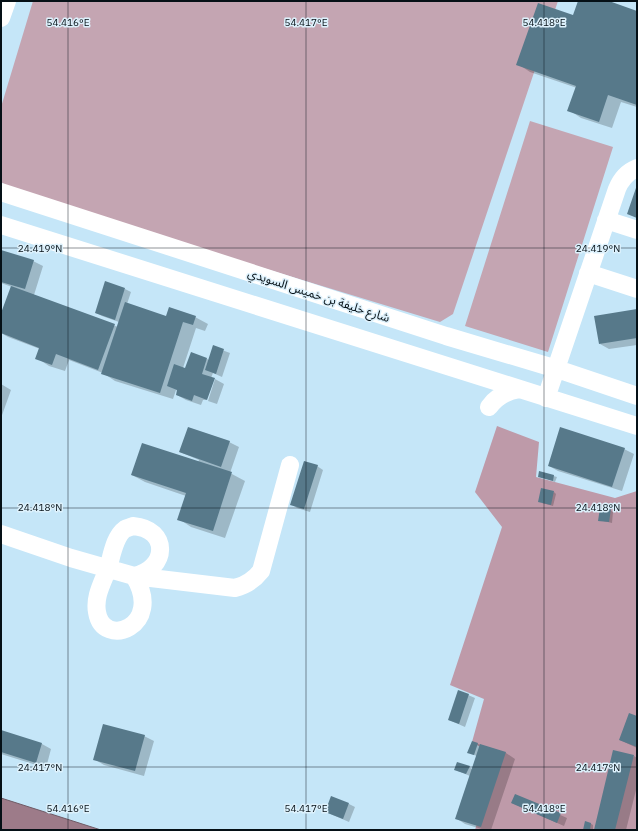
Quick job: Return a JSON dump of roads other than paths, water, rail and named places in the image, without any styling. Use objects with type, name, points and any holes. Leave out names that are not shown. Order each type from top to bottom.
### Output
[{"type":"lane","points":[[1,18],[7,1]]},
{"type":"lane","points":[[546,398],[620,181],[626,174],[637,168]]},
{"type":"lane","name":"شارع خليفة بن خميس السويدي","points":[[1,192],[446,336],[557,369],[637,396]]},
{"type":"lane","points":[[606,220],[637,230]]},
{"type":"lane","points":[[1,225],[637,426]]},
{"type":"lane","points":[[588,273],[637,289]]},
{"type":"lane","points":[[437,363],[446,336]]},
{"type":"lane","points":[[478,376],[486,387],[489,406],[505,392],[519,389]]},
{"type":"lane","points":[[1,534],[71,558],[134,576],[235,588],[246,585],[255,579],[261,571],[290,465]]},
{"type":"lane","points":[[133,526],[142,527],[150,531],[156,537],[160,545],[160,554],[157,562],[144,574],[134,576],[140,586],[143,596],[138,620],[131,627],[123,631],[114,631],[106,627],[99,620],[96,612],[100,589],[116,542],[125,529],[133,526]]}]
